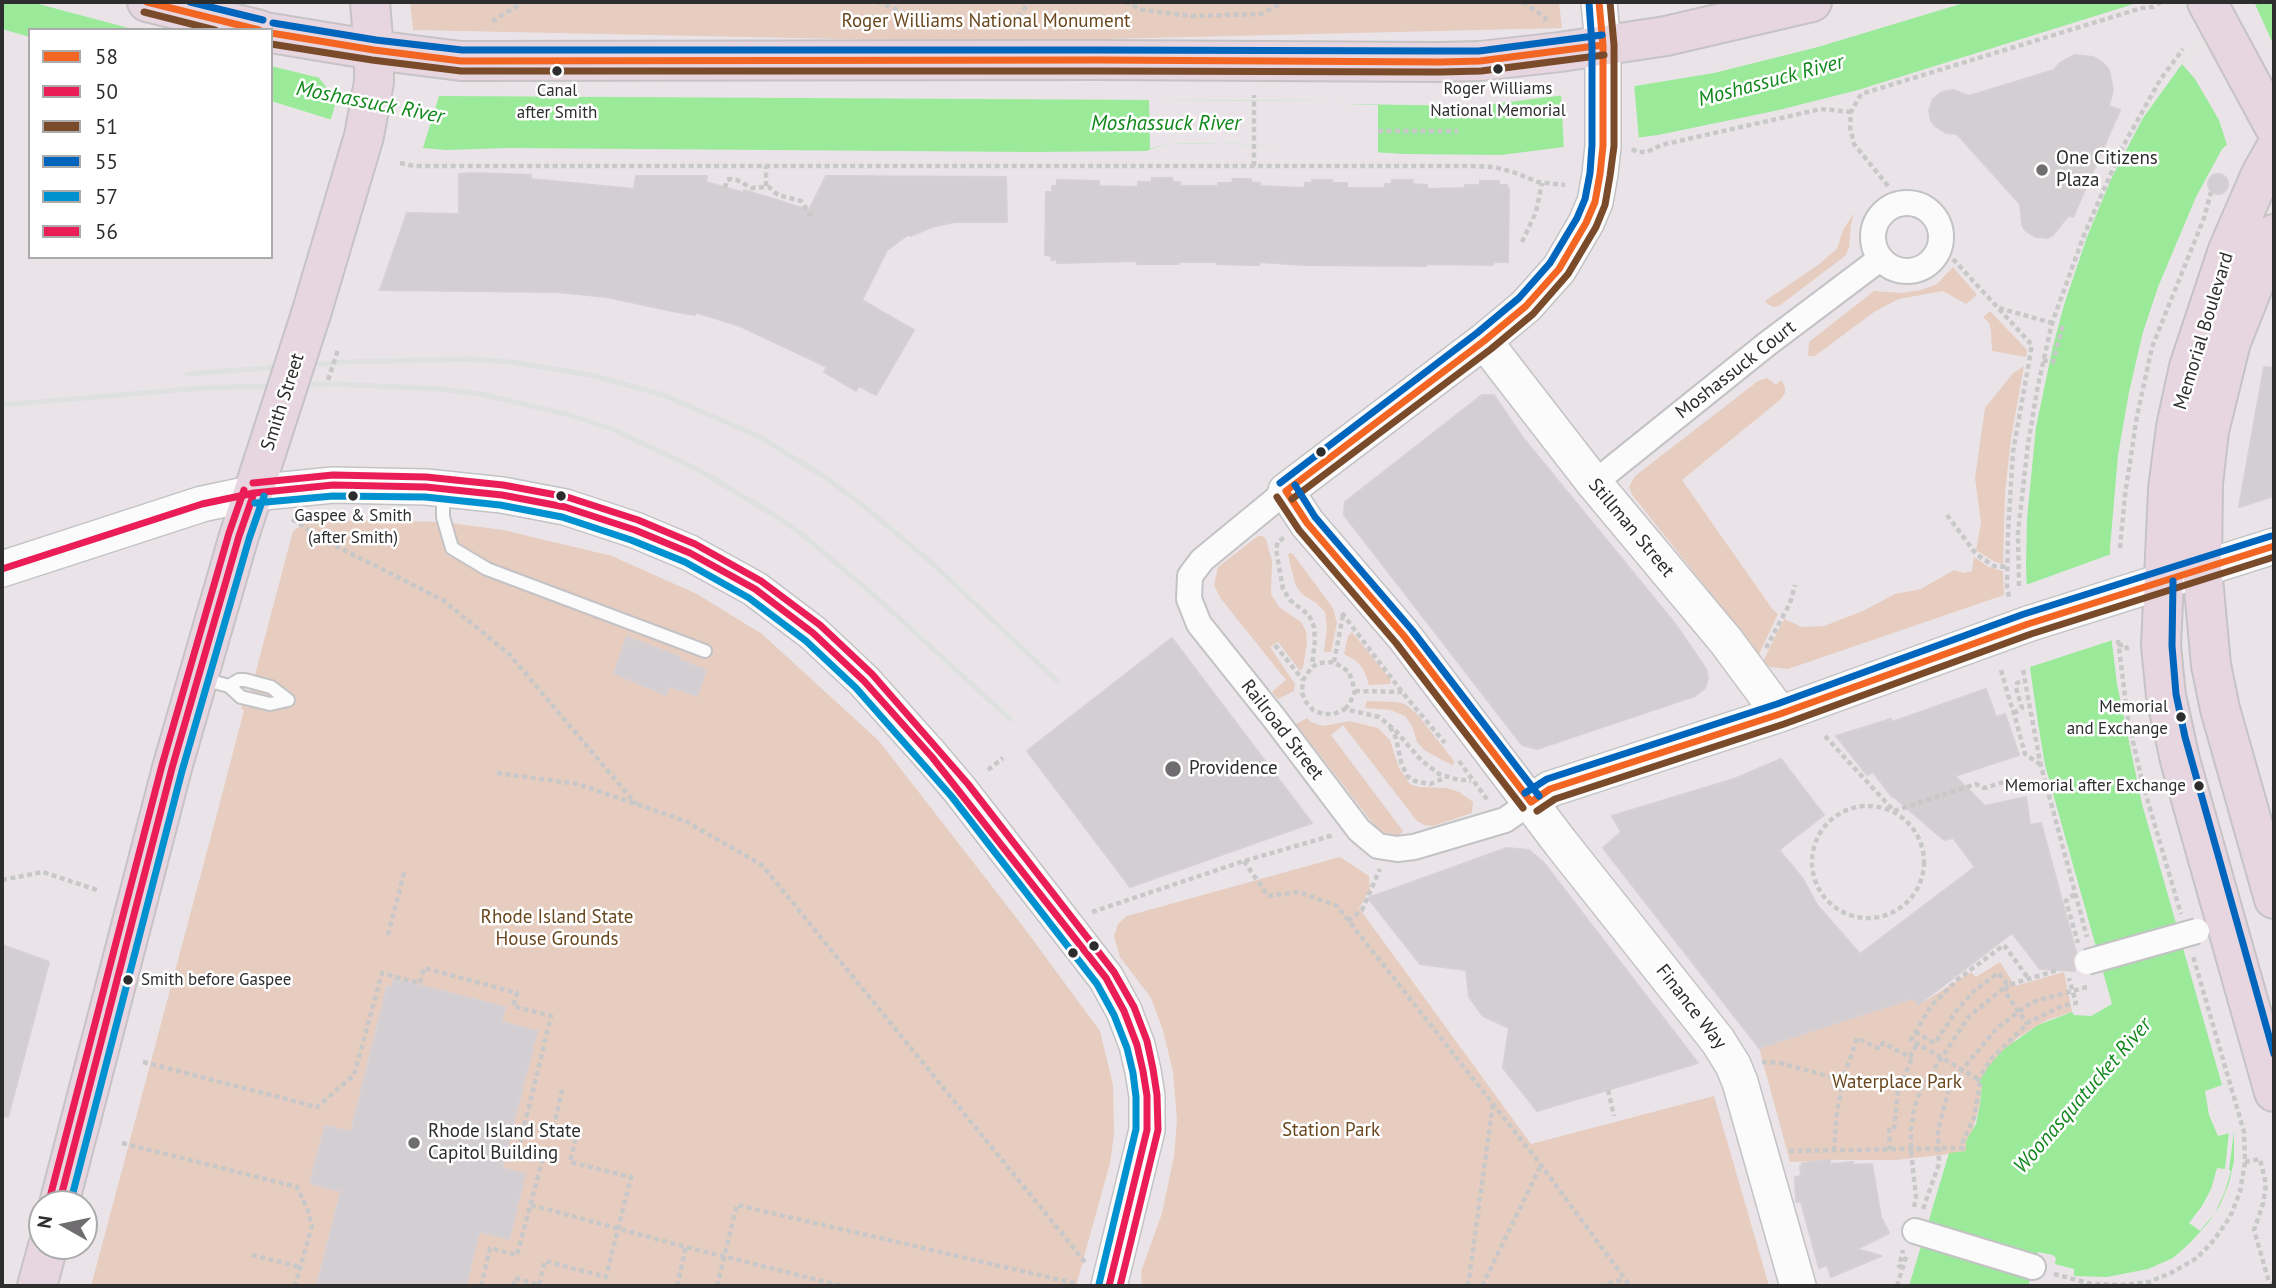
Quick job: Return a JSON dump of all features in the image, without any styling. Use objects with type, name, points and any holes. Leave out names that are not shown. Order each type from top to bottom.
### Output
[{"type":"main road","points":[[147,2],[252,28]]},
{"type":"main road","points":[[167,2],[202,15]]},
{"type":"main road","name":"Smith Street","points":[[62,1190],[172,768],[214,682],[239,536],[365,136],[374,66],[370,2]]},
{"type":"main road","points":[[273,34],[374,66],[461,61],[1112,60],[1398,63],[1480,61],[1665,36],[1744,9],[1812,2]]},
{"type":"main road","points":[[2213,13],[2270,118]]},
{"type":"main road","name":"Memorial Boulevard","points":[[2274,151],[2255,186],[2228,250],[2189,367],[2174,439],[2168,489],[2161,646],[2166,696],[2175,739],[2274,1092]]},
{"type":"main road","name":"Memorial Boulevard","points":[[2274,234],[2231,342],[2212,420],[2203,483],[2202,568],[2211,666],[2220,709],[2274,899]]},
{"type":"main road","points":[[37,1286],[44,1260]]},
{"type":"street","points":[[1286,491],[1484,341],[1526,306],[1559,269],[1586,223],[1617,148],[1603,85],[1599,2]]},
{"type":"street","name":"Moshassuck Court","points":[[1594,483],[1767,344],[1880,258]]},
{"type":"street","name":"Stillman Street","points":[[1484,341],[1594,483],[1726,641],[1780,714]]},
{"type":"street","points":[[2,569],[202,504],[254,493],[333,485],[442,489],[502,495],[565,507],[635,530],[690,553],[755,589],[813,633],[864,681],[960,790],[1106,978],[1124,1011],[1137,1045],[1147,1096],[1147,1130],[1094,1285]]},
{"type":"street","name":"Finance Way","points":[[1286,491],[1307,523],[1404,636],[1718,1041],[1733,1065],[1750,1114],[1798,1286]]},
{"type":"street","name":"Railroad Street","points":[[1286,491],[1202,560],[1190,576],[1189,599],[1199,624],[1359,830],[1378,846],[1397,849],[1414,847],[1505,820],[1531,802]]},
{"type":"street","points":[[1531,802],[1550,789],[1780,714],[2018,610],[2116,596],[2274,546]]},
{"type":"street","points":[[2086,967],[2190,932]]},
{"type":"street","points":[[1911,1227],[2033,1267]]},
{"type":"lane","points":[[442,489],[443,517],[452,548],[487,569],[705,651]]},
{"type":"path","points":[[492,21],[524,2]]},
{"type":"path","points":[[877,2],[899,10],[933,34]]},
{"type":"path","points":[[1010,25],[1030,2]]},
{"type":"path","points":[[1125,2],[1143,10],[1191,16],[1261,14],[1284,2]]},
{"type":"path","points":[[1523,2],[1545,17],[1546,29]]},
{"type":"path","points":[[1888,186],[1854,144],[1850,127],[1851,113],[1861,94],[2152,7],[2161,2]]},
{"type":"path","points":[[2019,586],[2018,532],[2034,407],[2052,323],[2079,246],[2122,148],[2146,103],[2183,49]]},
{"type":"path","points":[[1254,95],[1254,166]]},
{"type":"path","points":[[1617,148],[1647,152],[1661,145],[1821,110],[1851,113]]},
{"type":"path","points":[[1093,125],[1149,126]]},
{"type":"path","points":[[1378,131],[1458,131]]},
{"type":"path","points":[[400,163],[428,166],[1472,166],[1505,169],[1542,183],[1565,185]]},
{"type":"path","points":[[766,166],[766,186]]},
{"type":"path","points":[[725,188],[727,180],[730,179],[752,188],[766,186],[778,195],[801,201],[812,217]]},
{"type":"path","points":[[1522,242],[1536,212],[1542,183]]},
{"type":"path","points":[[1953,259],[2032,345],[2013,452],[2008,531],[2008,567],[2018,610]]},
{"type":"path","points":[[1997,307],[2052,323]]},
{"type":"path","points":[[2043,360],[2053,362],[2063,325]]},
{"type":"path","points":[[328,380],[338,350]]},
{"type":"path","points":[[2021,404],[2034,407]]},
{"type":"path","points":[[2125,491],[2135,492]]},
{"type":"path","points":[[1947,515],[1976,554],[1994,566],[2008,567]]},
{"type":"path","points":[[291,518],[322,539],[443,600],[509,654],[636,804]]},
{"type":"path","points":[[2008,531],[2018,532]]},
{"type":"path","points":[[1285,537],[1278,541],[1276,549],[1283,589],[1290,600],[1309,615],[1314,626],[1312,667],[1303,680],[1302,692],[1313,710],[1323,714],[1334,714],[1345,709],[1355,691],[1349,672],[1334,662],[1320,663],[1312,667]]},
{"type":"path","points":[[1763,655],[1790,603],[1795,585]]},
{"type":"path","points":[[1334,662],[1343,614]]},
{"type":"path","points":[[2033,1267],[2080,1282],[2105,1286],[2149,1282],[2171,1273],[2197,1258],[2230,1217],[2240,1192],[2245,1162],[2244,1132],[2238,1105],[2190,932],[2178,905],[2143,785],[2128,720],[2118,643],[2126,645],[2127,649]]},
{"type":"path","points":[[1275,645],[1303,680]]},
{"type":"path","points":[[1379,662],[1450,750]]},
{"type":"path","points":[[2001,670],[2025,754],[2041,766]]},
{"type":"path","points":[[1903,1267],[1899,1266],[1911,1227],[1940,1164],[1938,1130],[1949,1088],[1997,1028],[2032,1002],[2072,991],[2086,967],[2075,895],[2041,766],[2023,670]]},
{"type":"path","points":[[2013,709],[2017,712],[2021,710],[2016,688],[2017,683],[2024,680]]},
{"type":"path","points":[[1355,691],[1402,692]]},
{"type":"path","points":[[1345,709],[1379,717],[1404,738],[1420,760],[1446,777],[1472,781]]},
{"type":"path","points":[[1387,723],[1396,738],[1407,776],[1430,784],[1446,777]]},
{"type":"path","points":[[1825,736],[1894,811],[1909,823],[1919,839],[1924,857],[1922,877],[1914,894],[1900,907],[1883,916],[1863,917],[1845,912],[1830,903],[1819,889],[1813,873],[1812,855],[1817,839],[1826,824],[1840,813],[1875,806],[1894,811],[1976,784],[1984,788],[2014,779],[2016,791],[2047,787]]},
{"type":"path","points":[[988,770],[1003,758]]},
{"type":"path","points":[[1458,760],[1492,805]]},
{"type":"path","points":[[497,773],[578,784],[685,821],[762,865],[1085,1262]]},
{"type":"path","points":[[1090,912],[1335,834]]},
{"type":"path","points":[[1244,861],[1268,897],[1299,892],[1337,906],[1541,1165],[1630,1286]]},
{"type":"path","points":[[388,935],[405,869]]},
{"type":"path","points":[[2,880],[43,872],[97,890]]},
{"type":"path","points":[[1348,921],[1362,910],[1377,877]]},
{"type":"path","points":[[2075,895],[2066,901],[2076,935]]},
{"type":"path","points":[[2178,905],[2188,901]]},
{"type":"path","points":[[1978,1079],[1911,1040],[1931,1006],[1956,981],[2004,945],[2028,978]]},
{"type":"path","points":[[1780,1151],[1964,1149],[1964,1141],[1976,1109],[1980,1086],[1976,1083],[1991,1059],[2027,1024],[2062,1006],[2076,1003],[2072,991],[2086,967]]},
{"type":"path","points":[[143,1062],[317,1107],[354,1075],[382,972],[421,983],[424,968],[517,993],[513,1006],[551,1016],[517,1156],[542,1161],[517,1255],[490,1248],[481,1286]]},
{"type":"path","points":[[1897,1286],[1916,1197],[1910,1151],[1914,1109],[1920,1091],[1969,1016],[2008,985],[2058,970]]},
{"type":"path","points":[[1915,1032],[1935,1043],[1956,1011],[1974,991],[1998,972],[2008,985]]},
{"type":"path","points":[[2008,985],[2005,992],[2027,1024]]},
{"type":"path","points":[[1834,1151],[1843,1080],[1857,1038],[1880,1049],[1883,1043],[1910,1057]]},
{"type":"path","points":[[1890,1150],[1889,1130],[1894,1130],[1898,1091],[1917,1044]]},
{"type":"path","points":[[1755,1062],[1780,1063],[1843,1080]]},
{"type":"path","points":[[513,1286],[515,1278],[539,1284],[545,1261],[606,1277],[631,1178],[570,1161],[576,1137],[553,1131],[562,1090]]},
{"type":"path","points":[[1608,1090],[1614,1116]]},
{"type":"path","points":[[1468,1286],[1493,1103]]},
{"type":"path","points":[[122,1143],[297,1187],[312,1226],[295,1286]]},
{"type":"path","points":[[2245,1162],[2260,1159],[2266,1184],[2255,1230],[2272,1283],[2263,1286]]},
{"type":"path","points":[[1482,1286],[1541,1165]]},
{"type":"path","points":[[531,1205],[842,1286]]},
{"type":"path","points":[[717,1286],[737,1205],[1094,1285]]},
{"type":"path","points":[[677,1286],[686,1247]]},
{"type":"path","points":[[252,1255],[300,1267]]},
{"type":"path","points":[[1600,1286],[1624,1279]]},
{"type":"green space","name":"Roger Williams National Monument","points":[[410,2],[1559,2],[1562,28],[984,42],[413,30]]},
{"type":"green space","points":[[1854,213],[1849,248],[1845,256],[1779,306],[1768,304],[1765,301],[1837,249],[1843,230]]},
{"type":"green space","points":[[1953,267],[1977,295],[1966,304],[1943,291],[1899,299],[1874,312],[1815,356],[1809,356],[1809,342],[1874,291],[1903,293],[1921,290],[1937,284]]},
{"type":"green space","points":[[1990,311],[2027,350],[2026,357],[1992,351],[1991,330],[1983,317]]},
{"type":"green space","points":[[2024,366],[2011,438],[2005,493],[2003,564],[1976,550],[1981,523],[1975,478],[1985,408],[2013,373]]},
{"type":"green space","points":[[1767,378],[1776,385],[1781,380],[1785,393],[1781,399],[1682,480],[1778,614],[1759,654],[1633,496],[1629,487],[1635,476],[1758,381]]},
{"type":"green space","name":"Rhode Island State House Grounds","points":[[307,522],[443,522],[503,530],[612,556],[697,594],[762,634],[879,741],[1022,925],[1100,1031],[1113,1085],[1114,1134],[1110,1163],[1076,1286],[91,1286],[244,710],[241,709],[242,704],[247,705],[293,531]]},
{"type":"green space","points":[[1258,536],[1266,539],[1272,561],[1271,594],[1279,607],[1301,622],[1306,631],[1307,644],[1300,671],[1278,642],[1270,647],[1295,684],[1294,691],[1278,699],[1272,692],[1286,680],[1221,599],[1214,585],[1218,567]]},
{"type":"green space","points":[[1290,553],[1333,608],[1337,623],[1331,652],[1324,652],[1327,628],[1325,612],[1296,586],[1288,554]]},
{"type":"green space","points":[[1974,557],[1989,567],[2003,571],[2004,595],[1788,669],[1770,667],[1763,661],[1784,619],[1802,627],[1824,626],[1863,611],[1895,594],[1921,589],[1954,570],[1964,573],[1972,571]]},
{"type":"green space","points":[[1352,632],[1391,680],[1390,684],[1369,685],[1361,666],[1344,654],[1348,636]]},
{"type":"green space","points":[[1367,701],[1405,704],[1417,714],[1454,764],[1424,750],[1417,742],[1412,726],[1405,716],[1390,710],[1365,708]]},
{"type":"green space","points":[[1307,718],[1323,726],[1350,721],[1378,728],[1390,740],[1399,768],[1410,784],[1459,792],[1473,802],[1472,813],[1433,826],[1417,821],[1343,725],[1331,735],[1403,831],[1399,836],[1382,832],[1296,724]]},
{"type":"green space","name":"Station Park","points":[[1340,857],[1369,876],[1370,890],[1359,908],[1531,1144],[1714,1096],[1769,1286],[1142,1286],[1141,1272],[1162,1213],[1174,1156],[1177,1120],[1173,1072],[1163,1030],[1151,998],[1120,957],[1114,936],[1118,924],[1127,916]]},
{"type":"green space","name":"Waterplace Park","points":[[2000,962],[2015,986],[2064,972],[2072,1012],[2047,1020],[2017,1038],[1980,1082],[1980,1104],[1966,1152],[1896,1160],[1790,1162],[1759,1048],[1913,998],[1919,1005],[1971,972],[1976,977]]},
{"type":"water","points":[[2,2],[31,2],[128,28],[28,28],[28,36],[2,29]]},
{"type":"water","name":"Moshassuck River","points":[[1967,2],[2140,2],[1858,90],[1779,110],[1658,135],[1501,155],[1405,154],[1224,143],[1166,144],[1146,151],[446,150],[423,148],[273,102],[273,66],[316,77],[439,96],[1340,101],[1344,104],[1478,106],[1714,73],[1818,47]]},
{"type":"water","name":"Woonasquatucket River","points":[[2259,2],[2274,2],[2274,103],[2222,149],[2196,197],[2158,287],[2143,332],[2129,392],[2118,455],[2110,549],[2112,643],[2117,684],[2142,804],[2222,1085],[2205,1091],[2209,1115],[2218,1136],[2234,1132],[2234,1161],[2229,1183],[2220,1205],[2190,1243],[2173,1258],[2148,1269],[2107,1277],[2074,1276],[2074,1269],[2055,1264],[2056,1258],[2053,1255],[2038,1252],[2028,1286],[1909,1286],[1949,1153],[1966,1151],[1966,1141],[1976,1124],[1982,1084],[1979,1082],[1988,1067],[2004,1049],[2038,1025],[2072,1012],[2074,1015],[2091,1016],[2112,1004],[2045,765],[2030,668],[2027,519],[2036,427],[2064,305],[2087,237],[2112,177],[2143,118],[2194,49],[2217,29]]},
{"type":"pier","points":[[2255,4],[2274,46],[2274,103],[2227,145],[2219,120],[2195,79],[2182,64],[2194,49],[2217,29]]},
{"type":"pier","points":[[315,73],[439,96],[422,151],[330,122],[335,105],[331,93]]},
{"type":"pier","points":[[1634,83],[1639,140],[1564,151],[1561,93]]},
{"type":"pier","points":[[1149,100],[1340,101],[1344,104],[1378,105],[1378,153],[1224,143],[1166,144],[1150,149]]},
{"type":"pier","points":[[2114,553],[2116,639],[2027,668],[2023,586]]},
{"type":"pier","points":[[2234,1131],[2231,1171],[2225,1191],[2215,1213],[2200,1231],[2189,1223],[2211,1189],[2217,1168],[2225,1169],[2229,1132]]},
{"type":"building","name":"One Citizens Plaza","points":[[2075,55],[2093,57],[2109,70],[2113,90],[2109,106],[2120,110],[2073,217],[2069,215],[2048,238],[2035,237],[2022,225],[2020,204],[1957,134],[1946,133],[1935,126],[1929,110],[1933,99],[1942,92],[1953,90],[1969,96],[2054,70],[2060,63]]},
{"type":"building","points":[[459,174],[531,175],[531,179],[634,189],[636,176],[707,176],[706,182],[744,193],[744,190],[809,210],[826,176],[1006,177],[1007,222],[955,222],[935,226],[910,236],[909,234],[887,250],[862,300],[914,330],[876,395],[859,386],[856,391],[824,372],[827,367],[740,326],[695,312],[695,315],[607,297],[556,292],[380,290],[407,213],[459,214]]},
{"type":"building","points":[[2214,174],[2222,174],[2228,184],[2222,194],[2214,194],[2208,188],[2208,180]]},
{"type":"building","points":[[1152,178],[1172,178],[1172,182],[1180,182],[1180,186],[1218,186],[1218,183],[1232,183],[1233,179],[1251,179],[1251,182],[1260,183],[1260,186],[1305,188],[1305,183],[1312,183],[1312,180],[1347,183],[1347,188],[1385,188],[1385,184],[1392,184],[1392,180],[1413,180],[1412,184],[1427,185],[1427,189],[1465,188],[1465,185],[1480,185],[1480,181],[1499,181],[1499,185],[1507,185],[1509,190],[1508,262],[1494,262],[1493,265],[1426,266],[1259,262],[1259,265],[1217,262],[1137,264],[1137,261],[1057,263],[1057,260],[1051,260],[1052,256],[1045,255],[1046,192],[1052,192],[1052,186],[1057,186],[1057,180],[1099,181],[1099,186],[1138,187],[1138,182],[1152,182]]},
{"type":"building","points":[[2264,367],[2274,368],[2274,496],[2239,507]]},
{"type":"building","points":[[1482,395],[1494,395],[1523,438],[1676,625],[1706,669],[1708,678],[1705,688],[1695,696],[1537,749],[1522,745],[1344,515],[1345,502]]},
{"type":"building","points":[[627,637],[706,670],[697,696],[669,686],[666,695],[614,673]]},
{"type":"building","points":[[1172,638],[1312,823],[1130,887],[1027,751]]},
{"type":"building","points":[[1986,689],[1996,717],[2005,714],[2019,755],[1955,776],[1985,806],[2026,797],[2030,825],[2041,823],[2076,952],[2073,959],[2075,971],[2040,969],[2012,933],[1918,1005],[1913,998],[1759,1048],[1603,848],[1621,832],[1612,816],[1734,779],[1781,759],[1824,815],[1779,850],[1803,879],[1817,905],[1860,954],[1975,867],[1953,838],[1944,840],[1892,797],[1873,772],[1867,775],[1836,736],[1891,719],[1892,722]]},
{"type":"building","points":[[1507,848],[1529,850],[1544,863],[1698,1063],[1537,1111],[1503,1068],[1509,1028],[1483,1016],[1477,1008],[1469,997],[1466,970],[1420,964],[1368,898]]},
{"type":"building","points":[[2,945],[49,962],[8,1117],[2,1116]]},
{"type":"building","name":"Rhode Island State Capitol Building","points":[[394,979],[505,1007],[501,1022],[537,1031],[502,1168],[525,1174],[509,1239],[479,1231],[466,1286],[317,1286],[341,1191],[310,1183],[325,1126],[351,1132],[387,987],[392,988]]},
{"type":"building","points":[[1830,1160],[1830,1164],[1872,1164],[1881,1217],[1889,1233],[1857,1249],[1881,1256],[1831,1277],[1827,1265],[1819,1268],[1801,1202],[1796,1202],[1795,1177],[1801,1176],[1802,1163]]},
{"type":"railway","points":[[187,374],[347,362],[469,359],[510,362],[591,375],[663,395],[758,436],[825,477],[933,564],[1057,681]]},
{"type":"railway","points":[[2,405],[202,388],[334,384],[442,389],[485,395],[570,415],[612,429],[699,470],[803,535],[876,597],[1010,719]]},
{"type":"transit line","name":"58","points":[[147,2],[251,28]]},
{"type":"transit line","name":"55","points":[[190,2],[263,20]]},
{"type":"transit line","name":"58","points":[[1286,491],[1484,341],[1526,306],[1559,269],[1586,223],[1595,202],[1600,174],[1603,146],[1603,45],[1599,2]]},
{"type":"transit line","name":"51","points":[[1292,499],[1491,349],[1533,314],[1568,274],[1596,227],[1605,205],[1610,176],[1614,146],[1614,45],[1610,2]]},
{"type":"transit line","name":"55","points":[[1280,483],[1477,333],[1519,298],[1550,263],[1577,218],[1585,199],[1590,173],[1592,45],[1589,3]]},
{"type":"transit line","name":"51","points":[[144,12],[207,28]]},
{"type":"transit line","name":"55","points":[[273,23],[376,40],[462,50],[1479,51],[1602,35]]},
{"type":"transit line","name":"58","points":[[273,33],[461,61],[1440,62],[1480,61],[1603,45]]},
{"type":"transit line","name":"51","points":[[273,44],[461,71],[1440,72],[1481,71],[1604,55]]},
{"type":"transit line","name":"56","points":[[253,483],[333,475],[426,477],[503,485],[567,497],[638,520],[695,544],[761,581],[820,625],[872,674],[968,784],[1114,972],[1134,1007],[1147,1041],[1153,1069],[1158,1130],[1120,1286]]},
{"type":"transit line","name":"50","points":[[2,569],[202,504],[254,493],[333,485],[426,487],[502,495],[565,507],[635,530],[690,553],[755,589],[813,633],[864,681],[932,757],[1106,978],[1124,1011],[1137,1045],[1143,1071],[1147,1096],[1147,1130],[1109,1286]]},
{"type":"transit line","name":"55","points":[[1295,485],[1315,517],[1412,630],[1539,796]]},
{"type":"transit line","name":"56","points":[[52,1190],[162,765],[244,490]]},
{"type":"transit line","name":"58","points":[[1286,491],[1307,523],[1404,636],[1531,802]]},
{"type":"transit line","name":"50","points":[[63,1190],[172,768],[254,493]]},
{"type":"transit line","name":"57","points":[[74,1190],[182,771],[264,496]]},
{"type":"transit line","name":"57","points":[[255,503],[333,496],[425,497],[500,505],[562,517],[631,540],[685,562],[749,598],[806,641],[856,688],[952,797],[1097,984],[1114,1015],[1133,1073],[1136,1129],[1099,1284]]},
{"type":"transit line","name":"51","points":[[1277,497],[1299,530],[1396,643],[1523,808]]},
{"type":"transit line","name":"55","points":[[1525,793],[1547,779],[1777,704],[2024,614],[2271,536]]},
{"type":"transit line","name":"58","points":[[1531,802],[1550,789],[1780,714],[2028,624],[2274,546]]},
{"type":"transit line","name":"51","points":[[1537,811],[1555,799],[1784,724],[2031,634],[2274,557]]},
{"type":"transit line","name":"55","points":[[2173,581],[2172,646],[2176,694],[2185,737],[2274,1054]]},
{"type":"place","name":"Roger Williams National Memorial","points":[[1498,69]]},
{"type":"place","name":"Canal after Smith","points":[[557,71]]},
{"type":"place","name":"One Citizens Plaza","points":[[2042,170]]},
{"type":"place","name":"Gaspee & Smith (after Smith)","points":[[353,496]]},
{"type":"place","name":"Memorial and Exchange","points":[[2181,717]]},
{"type":"place","name":"Providence","points":[[1173,769]]},
{"type":"place","name":"Memorial after Exchange","points":[[2199,786]]},
{"type":"place","name":"Smith before Gaspee","points":[[128,980]]},
{"type":"place","name":"Rhode Island State Capitol Building","points":[[414,1143]]}]
